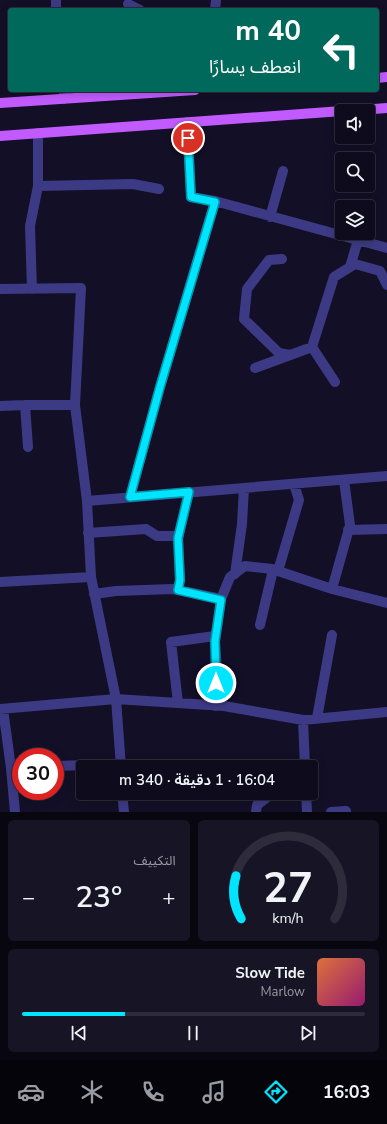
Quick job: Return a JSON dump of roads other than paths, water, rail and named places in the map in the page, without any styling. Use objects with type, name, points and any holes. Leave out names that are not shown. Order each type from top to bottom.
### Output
[{"type":"main road","points":[[0,103],[64,94],[130,92]]},
{"type":"main road","points":[[375,109],[387,108]]},
{"type":"main road","points":[[0,136],[335,111]]},
{"type":"street","points":[[128,4],[136,8]]},
{"type":"street","points":[[187,122],[191,197],[335,234]]},
{"type":"street","points":[[32,289],[30,226],[38,186],[38,133]]},
{"type":"street","points":[[270,216],[283,171]]},
{"type":"street","points":[[38,186],[133,184],[159,188]]},
{"type":"street","points":[[130,497],[162,380],[215,202]]},
{"type":"street","points":[[350,267],[358,240],[387,248]]},
{"type":"street","points":[[282,259],[269,260],[247,289],[244,319],[279,353],[290,355]]},
{"type":"street","points":[[312,346],[334,277],[355,264],[380,271],[387,285]]},
{"type":"street","points":[[0,289],[81,288],[75,405],[87,501],[91,577],[116,699],[120,760]]},
{"type":"street","points":[[255,368],[312,346]]},
{"type":"street","points":[[312,346],[335,382]]},
{"type":"street","points":[[25,405],[28,447]]},
{"type":"street","points":[[0,406],[75,405]]},
{"type":"street","points":[[87,501],[387,476]]},
{"type":"street","points":[[332,589],[350,525],[344,480]]},
{"type":"street","points":[[260,625],[299,500],[294,484]]},
{"type":"street","points":[[235,574],[242,524],[244,488]]},
{"type":"street","points":[[178,590],[180,580],[179,536],[189,492]]},
{"type":"street","points":[[348,530],[387,528]]},
{"type":"street","points":[[88,533],[146,529],[157,536],[179,536]]},
{"type":"street","points":[[214,706],[216,672],[215,636],[221,600],[230,577],[245,566],[276,570],[332,589],[387,603]]},
{"type":"street","points":[[0,582],[91,577]]},
{"type":"street","points":[[94,594],[116,591],[173,589],[221,600]]},
{"type":"street","points":[[317,718],[332,635]]},
{"type":"street","points":[[178,703],[171,642],[215,636]]},
{"type":"street","points":[[15,812],[1,709],[116,699],[214,706],[303,720],[387,712]]},
{"type":"street","points":[[303,720],[305,760]]},
{"type":"street","points":[[64,766],[76,766]]},
{"type":"street","points":[[123,800],[124,812]]},
{"type":"street","points":[[256,812],[257,805],[264,800]]},
{"type":"street","points":[[306,800],[307,812]]},
{"type":"street","points":[[331,812],[346,811]]}]
